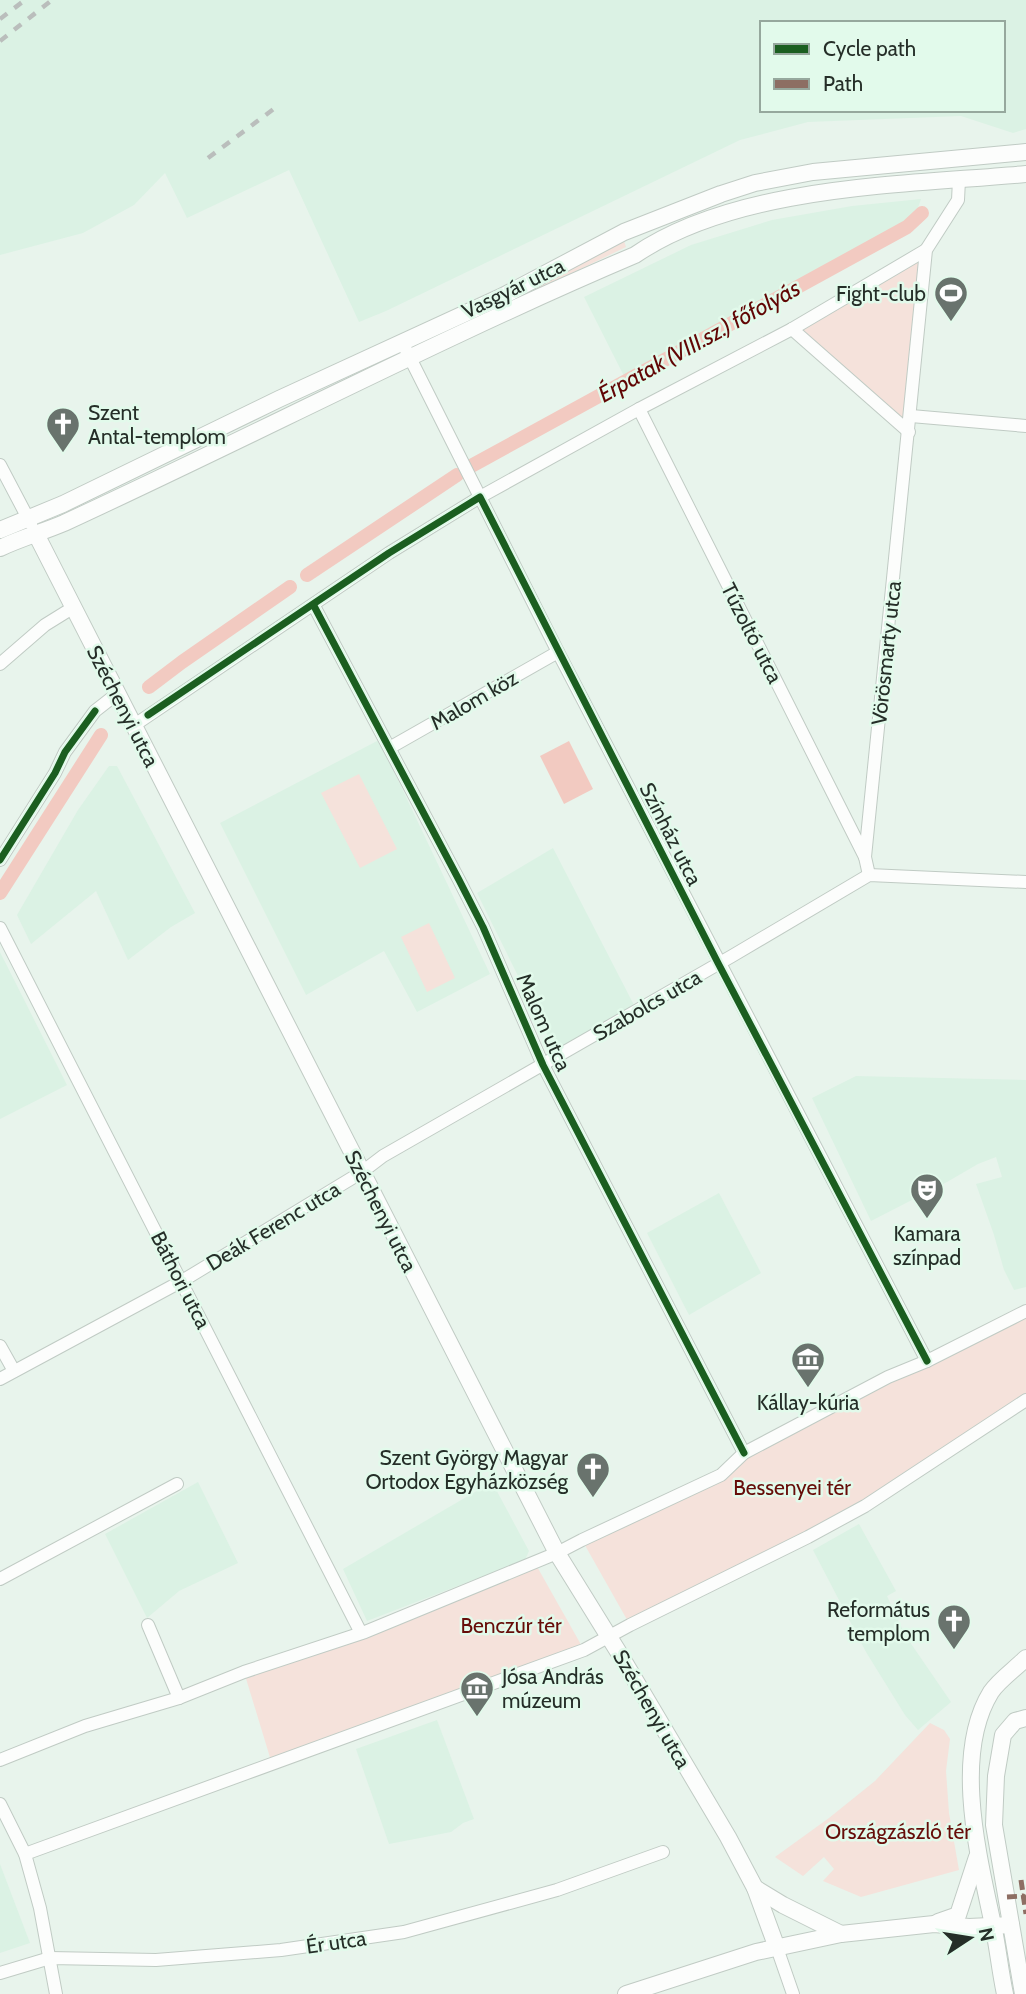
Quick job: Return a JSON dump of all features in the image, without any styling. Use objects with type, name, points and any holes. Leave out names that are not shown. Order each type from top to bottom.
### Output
[{"type":"street","name":"Vasgyár utca","points":[[32,527],[267,404],[503,296],[624,232],[721,194],[755,183],[813,172],[1026,152]]},
{"type":"street","name":"Vasgyár utca","points":[[32,527],[74,518],[410,358],[635,255],[687,227],[761,203],[805,196],[896,184],[1026,174]]},
{"type":"street","points":[[133,726],[389,553],[480,497],[792,328],[926,250],[958,200],[958,180]]},
{"type":"street","name":"Vörösmarty utca","points":[[869,875],[865,857],[926,250]]},
{"type":"street","points":[[792,328],[909,432]]},
{"type":"street","name":"Színház utca","points":[[402,342],[718,963],[927,1361]]},
{"type":"street","name":"Tűzoltó utca","points":[[639,409],[865,857]]},
{"type":"street","points":[[911,416],[1026,426]]},
{"type":"street","name":"Széchenyi utca","points":[[0,466],[557,1553],[728,1837],[755,1888],[777,1948]]},
{"type":"street","points":[[0,530],[32,527]]},
{"type":"street","points":[[0,548],[32,527]]},
{"type":"street","name":"Malom utca","points":[[314,606],[391,747],[483,928],[543,1065],[744,1453]]},
{"type":"street","points":[[0,664],[45,625],[74,607]]},
{"type":"street","name":"Malom köz","points":[[391,747],[558,652]]},
{"type":"street","points":[[0,860],[55,773],[65,752],[95,711],[118,693]]},
{"type":"street","points":[[869,875],[1026,882]]},
{"type":"street","name":"Szabolcs utca","points":[[362,1172],[383,1156],[869,875]]},
{"type":"street","name":"Báthori utca","points":[[0,928],[361,1633]]},
{"type":"street","name":"Deák Ferenc utca","points":[[0,1379],[182,1282],[362,1172]]},
{"type":"street","points":[[0,1760],[85,1726],[179,1698],[244,1672],[361,1633],[557,1553],[721,1475],[744,1453],[888,1377],[927,1361],[1026,1311]]},
{"type":"street","points":[[0,1346],[14,1371]]},
{"type":"street","points":[[24,1854],[571,1655],[865,1506],[1026,1400]]},
{"type":"street","points":[[0,1579],[177,1484]]},
{"type":"street","points":[[148,1625],[179,1698]]},
{"type":"street","points":[[1005,1994],[978,1855],[971,1782],[976,1728],[992,1692],[1026,1658]]},
{"type":"street","points":[[1023,1994],[995,1825],[996,1776],[1003,1735],[1015,1721],[1026,1717]]},
{"type":"street","points":[[0,1804],[24,1854],[40,1908],[56,1994]]},
{"type":"street","name":"Ér utca","points":[[0,1973],[50,1958],[156,1960],[212,1956],[281,1950],[404,1932],[557,1890],[663,1852]]},
{"type":"street","points":[[934,1924],[958,1915],[978,1855]]},
{"type":"street","points":[[755,1888],[841,1934]]},
{"type":"street","points":[[626,1994],[709,1966],[841,1934],[934,1924],[969,1927],[1011,1925]]},
{"type":"street","points":[[777,1948],[793,1994]]},
{"type":"shaded area","points":[[0,0],[1026,0],[1026,129],[1013,133],[961,116],[808,122],[740,140],[359,322],[289,170],[187,218],[165,173],[134,205],[83,233],[0,255]]},
{"type":"shaded area","points":[[921,199],[915,217],[626,380],[584,297],[691,245],[772,220],[852,206]]},
{"type":"shaded area","points":[[379,740],[490,974],[417,1012],[384,951],[306,995],[220,823]]},
{"type":"shaded area","points":[[569,741],[593,789],[564,804],[540,756]]},
{"type":"shaded area","points":[[109,766],[117,766],[195,913],[171,927],[128,960],[96,891],[31,944],[17,915],[78,810]]},
{"type":"shaded area","points":[[553,848],[635,1007],[556,1053],[477,893]]},
{"type":"shaded area","points":[[0,952],[67,1085],[0,1119]]},
{"type":"shaded area","points":[[856,1076],[1026,1080],[1026,1287],[1014,1290],[1004,1270],[976,1184],[1002,1177],[996,1157],[871,1221],[812,1098]]},
{"type":"shaded area","points":[[719,1193],[761,1273],[689,1315],[647,1233]]},
{"type":"shaded area","points":[[198,1482],[238,1563],[179,1591],[147,1618],[105,1534]]},
{"type":"shaded area","points":[[492,1482],[529,1551],[525,1560],[367,1621],[343,1569]]},
{"type":"shaded area","points":[[859,1524],[896,1591],[887,1596],[905,1635],[951,1702],[918,1730],[905,1715],[866,1652],[813,1550]]},
{"type":"shaded area","points":[[437,1720],[474,1819],[451,1832],[389,1844],[356,1749]]},
{"type":"shaded area","points":[[0,1864],[30,1943],[0,1953]]},
{"type":"green space","points":[[624,241],[626,247],[429,342],[428,339],[523,294]]},
{"type":"green space","points":[[926,250],[909,432],[792,329]]},
{"type":"green space","points":[[359,774],[397,849],[360,868],[321,793]]},
{"type":"green space","points":[[429,923],[455,978],[427,992],[401,937]]},
{"type":"green space","name":"Bessenyei tér","points":[[1026,1311],[1026,1400],[865,1506],[630,1625],[582,1540],[721,1475],[744,1453]]},
{"type":"green space","name":"Benczúr tér","points":[[535,1563],[584,1650],[272,1764],[244,1672]]},
{"type":"green space","name":"Országzászló tér","points":[[930,1723],[944,1730],[950,1739],[946,1771],[949,1813],[959,1870],[861,1897],[823,1881],[834,1869],[824,1857],[803,1876],[775,1857],[875,1781]]},
{"type":"waterway","name":"Érpatak (VIII.sz.) főfolyás","points":[[473,465],[907,227],[922,213]]},
{"type":"waterway","name":"Érpatak (VIII.sz.) főfolyás","points":[[307,575],[457,475]]},
{"type":"waterway","name":"Érpatak (VIII.sz.) főfolyás","points":[[149,687],[290,587]]},
{"type":"waterway","name":"Érpatak (VIII.sz.) főfolyás","points":[[0,893],[101,735]]},
{"type":"railway","points":[[0,19],[25,0]]},
{"type":"railway","points":[[0,41],[52,0]]},
{"type":"railway","points":[[208,158],[275,108]]},
{"type":"marked path","points":[[1021,1880],[1026,1914]]},
{"type":"marked path","points":[[1007,1897],[1023,1896],[1026,1901]]},
{"type":"cycle path","points":[[148,715],[389,553],[480,497],[718,963],[927,1361]]},
{"type":"cycle path","points":[[314,606],[483,927],[543,1065],[744,1453]]},
{"type":"cycle path","points":[[0,860],[55,773],[65,752],[95,711]]},
{"type":"place","name":"Fight-club","points":[[951,323]]},
{"type":"place","name":"Szent Antal-templom","points":[[63,454]]},
{"type":"place","name":"Kamara színpad","points":[[927,1220]]},
{"type":"place","name":"Kállay-kúria","points":[[808,1389]]},
{"type":"place","name":"Szent György Magyar Ortodox Egyházközség","points":[[593,1499]]},
{"type":"place","name":"Református templom","points":[[954,1651]]},
{"type":"place","name":"Jósa András múzeum","points":[[477,1718]]}]
